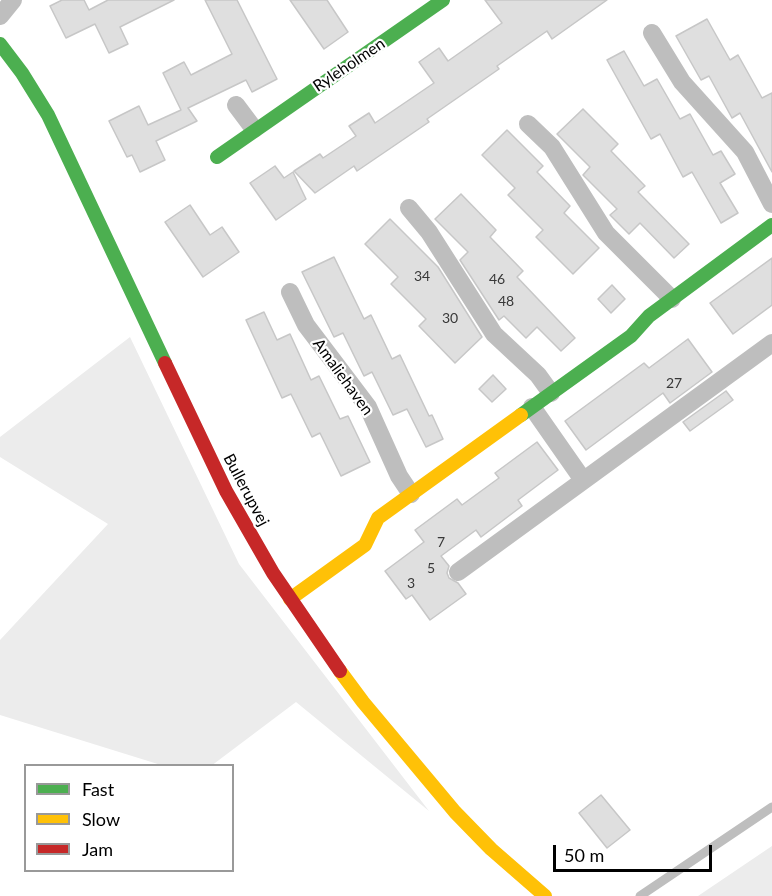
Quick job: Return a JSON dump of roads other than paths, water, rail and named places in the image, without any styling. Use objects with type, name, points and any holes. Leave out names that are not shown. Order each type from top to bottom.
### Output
[{"type":"street","points":[[0,16],[14,0]]},
{"type":"street","name":"Ryleholmen","points":[[217,157],[254,129],[443,0]]},
{"type":"street","points":[[652,33],[682,82],[745,152],[772,204]]},
{"type":"street","name":"Bullerupvej","points":[[0,44],[22,73],[48,115],[226,491],[290,599],[363,702],[440,794],[491,849],[545,896]]},
{"type":"street","points":[[236,105],[254,129]]},
{"type":"street","points":[[528,124],[552,147],[606,233],[672,299]]},
{"type":"street","points":[[409,208],[429,232],[494,334],[538,375],[551,393]]},
{"type":"street","points":[[290,599],[365,545],[378,518],[631,336],[649,316],[772,225]]},
{"type":"street","name":"Amaliehaven","points":[[290,292],[306,325],[368,406],[399,476],[411,494]]},
{"type":"street","points":[[458,572],[772,343]]},
{"type":"street","points":[[532,407],[584,480]]},
{"type":"lane","points":[[640,896],[772,807]]}]
